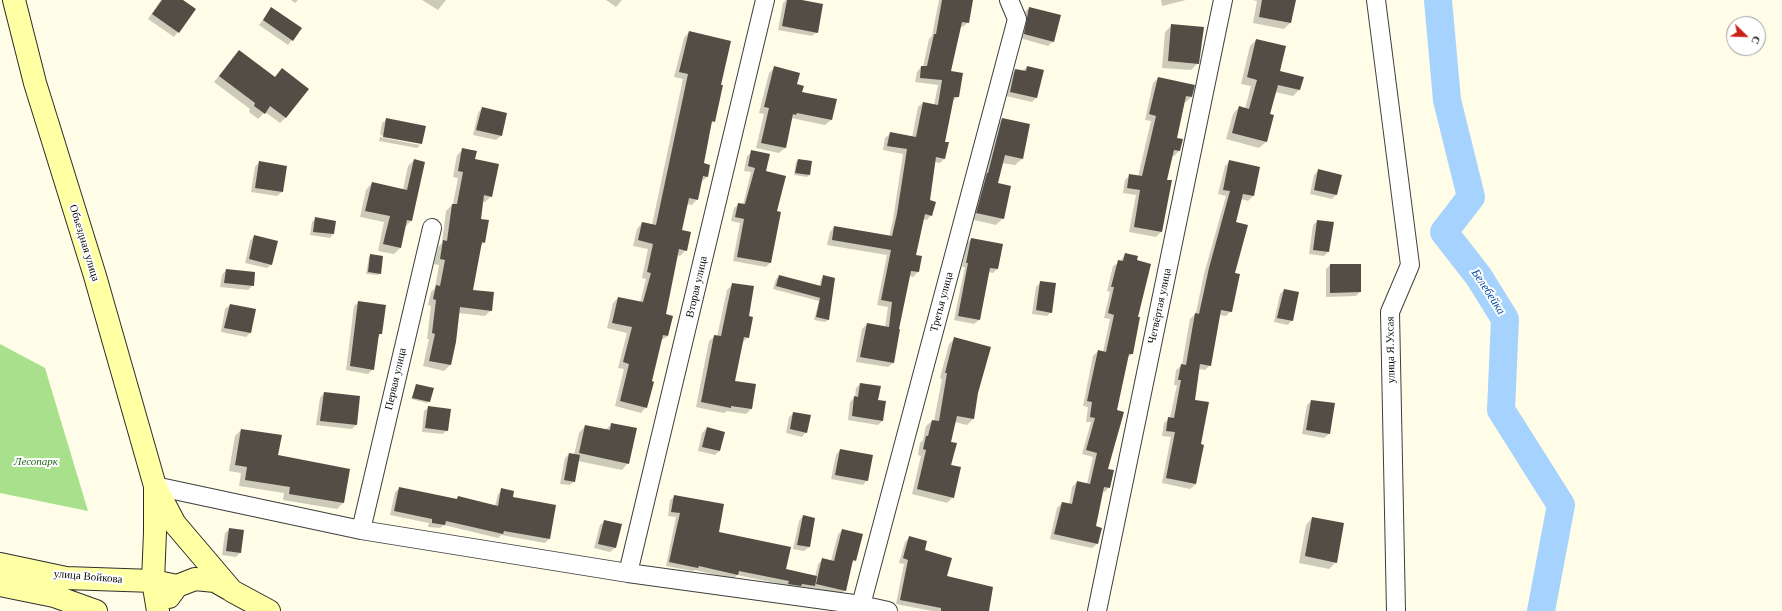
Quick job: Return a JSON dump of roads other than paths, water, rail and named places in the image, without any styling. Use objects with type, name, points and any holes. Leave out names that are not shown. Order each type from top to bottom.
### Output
[{"type":"main road","name":"Объездная улица","points":[[14,0],[35,83],[95,276],[155,486]]},
{"type":"main road","points":[[155,486],[153,581],[158,611]]},
{"type":"main road","points":[[155,486],[175,524],[232,590],[245,611]]},
{"type":"main road","name":"улица Войкова","points":[[0,564],[66,578],[153,581],[177,586]]},
{"type":"main road","points":[[158,611],[177,586],[195,579],[215,581],[269,611]]},
{"type":"main road","name":"улица Войкова","points":[[0,585],[54,596],[96,611]]},
{"type":"street","name":"Вторая улица","points":[[628,573],[765,0]]},
{"type":"street","name":"Третья улица","points":[[861,605],[1017,19],[1009,0]]},
{"type":"street","name":"Четвёртая улица","points":[[1097,611],[1223,0]]},
{"type":"street","name":"улица Я.Ухсая","points":[[1376,0],[1410,265],[1390,312],[1396,611]]},
{"type":"street","name":"Первая улица","points":[[361,530],[432,228]]},
{"type":"street","points":[[155,486],[361,530],[628,573],[861,605],[888,611]]},
{"type":"waterway","name":"Белебейка","points":[[1438,0],[1447,100],[1471,197],[1444,232],[1479,277],[1505,319],[1501,410],[1561,505],[1541,611]]},
{"type":"park label","name":"Лесопарк","points":[[36,462]]}]
